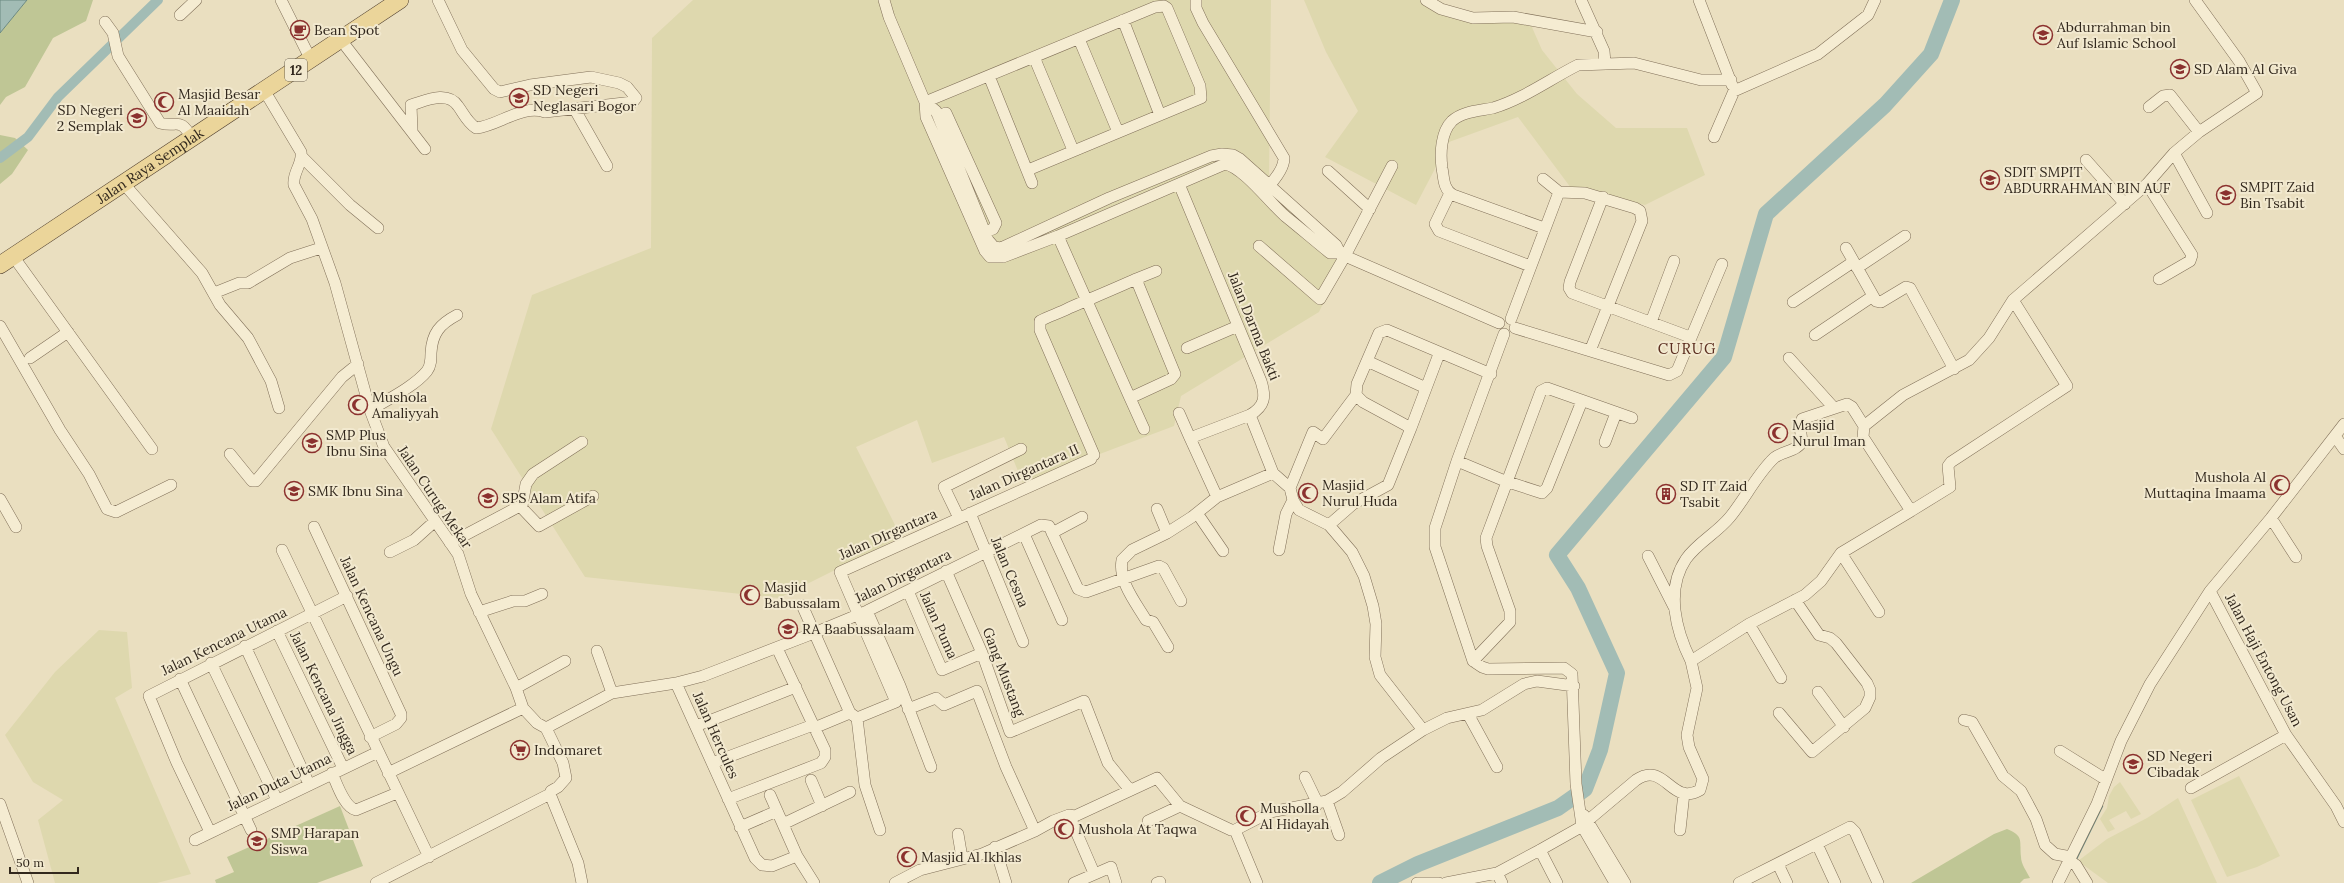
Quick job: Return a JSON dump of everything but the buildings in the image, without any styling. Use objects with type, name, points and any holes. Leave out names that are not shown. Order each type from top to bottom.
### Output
[{"type":"main road","name":"Jalan Raya Semplak","points":[[6,261],[341,40],[390,3]]},
{"type":"street","points":[[180,14],[196,0]]},
{"type":"street","points":[[281,0],[311,60]]},
{"type":"street","points":[[412,130],[411,104],[441,97],[448,98],[455,102],[464,117],[476,128],[524,112],[633,102],[635,96],[619,83],[591,77],[530,85],[500,92],[494,89],[462,50],[438,0]]},
{"type":"street","points":[[884,0],[889,17],[925,102],[926,117],[988,256],[992,258],[1003,257],[1058,236],[1225,164],[1232,165],[1265,190],[1336,245],[1343,255],[1499,323]]},
{"type":"street","points":[[1196,0],[1196,8],[1203,23],[1284,158],[1284,163],[1265,190]]},
{"type":"street","points":[[1426,0],[1441,9],[1473,18],[1513,17],[1597,32]]},
{"type":"street","points":[[1581,0],[1597,32],[1604,51],[1605,63]]},
{"type":"street","points":[[1699,0],[1734,91],[1714,137]]},
{"type":"street","points":[[1734,91],[1818,54],[1868,15],[1875,0]]},
{"type":"street","points":[[1864,426],[1903,395],[1969,360],[1980,350],[2013,300],[2147,184],[2174,153],[2199,132],[2257,93],[2239,61],[2195,0]]},
{"type":"street","points":[[925,102],[1160,5],[1167,8],[1200,86],[1202,94],[1199,99],[1073,150],[1028,170]]},
{"type":"street","points":[[1123,20],[1160,115]]},
{"type":"street","points":[[105,22],[113,33],[118,56],[160,123],[179,122],[186,128],[192,138]]},
{"type":"street","points":[[1079,39],[1118,132]]},
{"type":"street","points":[[341,40],[412,130],[425,149]]},
{"type":"street","points":[[1034,57],[1073,150]]},
{"type":"street","points":[[1544,228],[1450,193],[1444,184],[1440,155],[1445,133],[1452,121],[1469,112],[1493,107],[1509,101],[1578,65],[1634,63],[1701,80],[1731,80]]},
{"type":"street","points":[[989,76],[1032,183]]},
{"type":"street","points":[[264,90],[302,157],[350,205],[378,228]]},
{"type":"street","points":[[2149,107],[2163,96],[2170,95],[2199,132]]},
{"type":"street","points":[[925,102],[938,116],[946,112],[996,223],[994,229],[985,232],[991,245],[1001,248],[1109,198],[1222,154],[1232,155],[1240,159],[1265,190]]},
{"type":"street","points":[[574,108],[606,166]]},
{"type":"street","points":[[2174,153],[2207,213]]},
{"type":"street","name":"Jalan Curug Mekar","points":[[302,157],[293,180],[294,185],[312,219],[345,315],[370,410],[384,447],[434,522],[458,554],[471,594],[516,688],[523,708],[537,723],[546,728],[566,771],[566,778],[558,787],[551,791],[550,794],[376,883]]},
{"type":"street","points":[[2086,160],[2124,204]]},
{"type":"street","points":[[1259,246],[1320,299],[1392,166]]},
{"type":"street","points":[[1328,171],[1370,209]]},
{"type":"street","points":[[1543,179],[1559,192],[1603,197],[1635,208],[1642,216],[1642,221],[1609,308],[1590,351]]},
{"type":"street","points":[[124,184],[202,273],[220,305],[248,338],[262,362],[279,408]]},
{"type":"street","name":"Jalan Darma Bakti","points":[[1179,184],[1264,388],[1264,402],[1260,409],[1250,415]]},
{"type":"street","points":[[2147,184],[2192,255],[2190,260],[2159,279]]},
{"type":"street","points":[[1499,323],[1500,331],[1504,334],[1511,334],[1530,266],[1559,192]]},
{"type":"street","points":[[1450,193],[1438,213],[1435,224],[1439,231],[1530,266]]},
{"type":"street","points":[[1603,197],[1569,288],[1572,293],[1690,337]]},
{"type":"street","points":[[1109,198],[1115,211]]},
{"type":"street","points":[[1058,236],[1144,429]]},
{"type":"street","points":[[1794,302],[1905,236]]},
{"type":"street","points":[[214,293],[238,283],[248,283],[290,258],[321,248]]},
{"type":"street","points":[[1846,248],[1873,296],[1878,302],[1906,287],[1910,288],[1954,369]]},
{"type":"street","points":[[6,261],[68,332],[152,449]]},
{"type":"street","points":[[1651,322],[1674,261]]},
{"type":"street","points":[[1499,323],[1503,319],[1590,351],[1669,375],[1677,371],[1722,264]]},
{"type":"street","points":[[1087,301],[1156,271]]},
{"type":"street","points":[[1130,398],[1171,379],[1175,374],[1136,279]]},
{"type":"street","points":[[1815,335],[1873,296]]},
{"type":"street","points":[[1691,661],[1749,624],[1795,600],[1821,581],[1841,553],[1950,487],[1948,466],[1951,462],[2067,386],[2013,300]]},
{"type":"street","name":"Jalan Dirgantara II","points":[[970,513],[1092,457],[1040,325],[1040,321],[1045,318],[1087,301]]},
{"type":"street","points":[[370,410],[392,397],[427,371],[431,360],[433,338],[439,326],[457,315]]},
{"type":"street","points":[[0,326],[60,430],[89,474],[107,509],[116,512],[171,485]]},
{"type":"street","points":[[1187,348],[1238,326]]},
{"type":"street","points":[[1290,488],[1313,432],[1323,439],[1356,395],[1357,384],[1377,335],[1384,330],[1439,354],[1491,374]]},
{"type":"street","points":[[30,358],[68,332]]},
{"type":"street","points":[[1504,334],[1491,374],[1457,461],[1435,528],[1434,538],[1437,556],[1473,661],[1488,669],[1564,668],[1572,674],[1574,686],[1576,784],[1578,805],[1585,823],[1615,883]]},
{"type":"street","points":[[1329,525],[1352,504],[1388,485],[1392,480],[1439,354]]},
{"type":"street","points":[[1789,358],[1834,408]]},
{"type":"street","points":[[1367,361],[1426,388]]},
{"type":"street","points":[[230,454],[252,481],[256,482],[342,377],[358,364]]},
{"type":"street","points":[[1473,661],[1510,622],[1510,611],[1486,542],[1487,534],[1505,481],[1543,389],[1547,388],[1632,418]]},
{"type":"street","points":[[1356,395],[1363,402],[1411,428]]},
{"type":"street","points":[[1457,461],[1539,493],[1545,491],[1582,401]]},
{"type":"street","points":[[1446,883],[1496,873],[1540,850],[1585,823],[1636,780],[1646,774],[1655,774],[1672,788],[1684,793],[1697,792],[1704,783],[1687,735],[1697,688],[1691,661],[1677,628],[1674,608],[1677,580],[1686,559],[1730,517],[1774,458],[1799,447],[1802,442],[1800,426],[1802,420],[1834,408],[1850,404],[1864,426],[1863,437],[1911,511]]},
{"type":"street","points":[[1604,442],[1616,412]]},
{"type":"street","points":[[1179,413],[1217,497]]},
{"type":"street","points":[[1190,438],[1250,415],[1273,473],[1290,488],[1293,500],[1299,510],[1329,525],[1352,552],[1368,589],[1376,624],[1375,657],[1380,675],[1423,730]]},
{"type":"street","name":"Jalan Haji Entong Usan","points":[[2344,424],[2271,518],[2210,591],[2286,735],[2336,806],[2344,822]]},
{"type":"street","points":[[2335,436],[2344,449]]},
{"type":"street","points":[[522,506],[526,484],[533,474],[582,442]]},
{"type":"street","points":[[959,518],[944,487],[1022,450]]},
{"type":"street","points":[[1168,647],[1153,622],[1146,620],[1123,578],[1122,560],[1132,550],[1167,533],[1197,513],[1217,497],[1273,473]]},
{"type":"street","points":[[522,506],[539,526],[593,496]]},
{"type":"street","points":[[1279,550],[1286,514],[1293,500]]},
{"type":"street","points":[[1,503],[16,527]]},
{"type":"street","points":[[450,543],[522,506]]},
{"type":"street","points":[[1157,509],[1167,533]]},
{"type":"street","name":"Jalan DIrgantara","points":[[863,613],[840,572],[970,513]]},
{"type":"street","name":"Jalan Cesna","points":[[970,513],[985,553],[1024,642]]},
{"type":"street","points":[[1197,513],[1223,551]]},
{"type":"street","points":[[1052,533],[1082,517]]},
{"type":"street","points":[[2271,518],[2296,557]]},
{"type":"street","points":[[390,552],[414,540],[434,522]]},
{"type":"street","points":[[1062,620],[1024,534],[1034,528],[1046,524],[1052,533],[1078,589],[1086,592],[1159,566],[1163,568],[1181,601]]},
{"type":"street","name":"Jalan Kencana Ungu","points":[[314,527],[402,718],[396,724],[370,737]]},
{"type":"street","name":"Jalan Dirgantara","points":[[546,728],[612,693],[676,683],[777,648],[814,633],[863,613],[1024,534]]},
{"type":"street","points":[[282,550],[370,737],[429,857]]},
{"type":"street","points":[[1841,553],[1879,612]]},
{"type":"street","points":[[1648,556],[1674,608]]},
{"type":"street","name":"Gang Mustang","points":[[946,571],[982,653],[1010,732],[1084,701],[1108,763],[1130,790]]},
{"type":"street","name":"Jalan Puma","points":[[908,591],[942,670],[982,653]]},
{"type":"street","points":[[2058,883],[2072,861],[2097,804],[2105,779],[2121,741],[2150,684],[2210,591]]},
{"type":"street","points":[[480,612],[513,601],[525,601],[542,594]]},
{"type":"street","name":"Jalan Kencana Utama","points":[[210,832],[177,763],[149,696],[245,646],[313,615],[347,596]]},
{"type":"street","points":[[1779,713],[1812,752],[1844,727],[1865,708],[1870,697],[1867,682],[1834,640],[1819,635],[1795,600]]},
{"type":"street","points":[[802,605],[854,715],[865,785],[880,830]]},
{"type":"street","points":[[863,613],[899,698],[908,709],[932,766]]},
{"type":"street","points":[[1749,624],[1781,678]]},
{"type":"street","name":"Jalan Kencana Jingga","points":[[277,631],[343,768]]},
{"type":"street","points":[[245,646],[309,784]]},
{"type":"street","points":[[728,799],[821,763],[826,754],[777,648]]},
{"type":"street","points":[[597,651],[612,693]]},
{"type":"street","points":[[516,688],[565,661]]},
{"type":"street","points":[[211,663],[278,800]]},
{"type":"street","points":[[180,679],[251,830]]},
{"type":"street","points":[[895,883],[915,872],[962,858],[982,854],[995,847],[1035,831],[1053,821],[1069,815],[1075,816],[1157,778],[1180,806],[1231,830],[1235,830],[1270,812],[1323,803],[1342,792],[1381,758],[1423,730],[1447,718],[1482,710],[1524,684],[1537,681],[1574,686]]},
{"type":"street","name":"Jalan Hercules","points":[[676,683],[755,858],[762,865],[772,866],[797,856]]},
{"type":"street","points":[[696,726],[796,687]]},
{"type":"street","points":[[908,709],[936,698],[944,705],[977,691],[1006,767],[1035,831]]},
{"type":"street","points":[[1818,692],[1844,727]]},
{"type":"street","points":[[712,763],[814,726],[854,715],[899,698]]},
{"type":"street","points":[[388,773],[523,708]]},
{"type":"street","points":[[1468,714],[1497,767]]},
{"type":"street","points":[[1964,720],[1972,722],[2004,776],[2021,791],[2036,819],[2045,844],[2055,854],[2072,861],[2087,883]]},
{"type":"street","points":[[2191,788],[2286,735]]},
{"type":"street","points":[[2060,751],[2105,779]]},
{"type":"street","name":"Jalan Duta Utama","points":[[195,840],[378,752]]},
{"type":"street","points":[[332,773],[347,804],[353,810],[398,793]]},
{"type":"street","points":[[1305,777],[1323,803],[1339,835]]},
{"type":"street","points":[[811,780],[822,806]]},
{"type":"street","points":[[783,824],[850,792]]},
{"type":"street","points":[[1680,830],[1684,793]]},
{"type":"street","points":[[550,794],[578,863],[582,883]]},
{"type":"street","points":[[770,795],[797,856],[814,883]]},
{"type":"street","points":[[0,804],[5,831],[28,883]]},
{"type":"street","points":[[1148,821],[1180,806]]},
{"type":"street","points":[[740,827],[777,811]]},
{"type":"street","points":[[1069,815],[1094,873]]},
{"type":"street","points":[[1585,823],[1624,883]]},
{"type":"street","points":[[1740,883],[1846,829],[1853,828],[1878,883]]},
{"type":"street","points":[[1235,830],[1253,882]]},
{"type":"street","points":[[958,834],[962,858]]},
{"type":"street","points":[[1817,844],[1834,883]]},
{"type":"street","points":[[995,847],[1006,883]]},
{"type":"street","points":[[1540,850],[1558,883]]},
{"type":"street","points":[[1778,864],[1787,883]]},
{"type":"street","points":[[1074,883],[1094,873],[1111,867],[1116,883]]},
{"type":"street","points":[[1496,873],[1502,883]]},
{"type":"street","points":[[1417,883],[1439,883]]},
{"type":"shaded area","points":[[693,0],[1271,0],[1269,181],[1347,253],[1319,312],[1181,396],[1174,426],[1023,483],[1004,437],[932,463],[917,420],[856,447],[901,537],[779,598],[585,577],[491,429],[532,295],[651,248],[652,38]]},
{"type":"shaded area","points":[[1304,0],[1428,0],[1439,14],[1531,25],[1542,50],[1577,94],[1616,128],[1687,128],[1705,175],[1645,205],[1571,188],[1518,117],[1449,142],[1416,205],[1325,157],[1358,111],[1326,52]]},
{"type":"shaded area","points":[[99,630],[127,632],[132,688],[115,698],[191,874],[157,883],[55,883],[38,820],[63,800],[33,782],[5,735],[55,672]]},
{"type":"shaded area","points":[[2239,776],[2280,856],[2257,867],[2227,877],[2191,800]]},
{"type":"shaded area","points":[[2120,782],[2141,814],[2131,819],[2126,811],[2109,820],[2115,829],[2108,832],[2100,819],[2107,808],[2109,796],[2114,787]]},
{"type":"shaded area","points":[[2178,798],[2217,883],[2108,883],[2078,861],[2107,839],[2147,818]]},
{"type":"green space","points":[[27,0],[93,0],[86,21],[53,38],[25,87],[6,97],[0,105],[0,33]]},
{"type":"green space","points":[[0,135],[15,138],[28,150],[12,174],[0,184]]},
{"type":"green space","points":[[340,806],[363,866],[317,883],[216,883],[215,880],[234,872],[227,857]]},
{"type":"green space","points":[[2007,829],[2019,837],[2021,860],[2030,878],[2024,879],[2020,883],[1911,883],[1994,834]]},
{"type":"water","points":[[0,0],[27,0],[0,33]]},
{"type":"waterway","points":[[0,158],[28,137],[58,97],[158,0]]},
{"type":"waterway","points":[[1380,883],[1418,864],[1558,808],[1585,789],[1600,750],[1617,673],[1578,588],[1557,555],[1724,357],[1766,214],[1885,105],[1931,54],[1952,0]]},
{"type":"waterway","points":[[2076,859],[2102,806]]},
{"type":"place","name":"Bean Spot","points":[[300,30]]},
{"type":"place","name":"Abdurrahman bin Auf Islamic School","points":[[2043,35]]},
{"type":"place","name":"SD Alam Al Giva","points":[[2180,69]]},
{"type":"place","name":"SD Negeri Neglasari Bogor","points":[[519,98]]},
{"type":"place","name":"Masjid Besar Al Maaidah","points":[[164,102]]},
{"type":"place","name":"SD Negeri 2 Semplak","points":[[137,118]]},
{"type":"place","name":"SDIT SMPIT ABDURRAHMAN BIN AUF","points":[[1990,180]]},
{"type":"place","name":"SMPIT Zaid Bin Tsabit","points":[[2226,195]]},
{"type":"place","name":"Mushola Amaliyyah","points":[[358,405]]},
{"type":"place","name":"Masjid Nurul Iman","points":[[1778,433]]},
{"type":"place","name":"SMP Plus Ibnu Sina","points":[[312,443]]},
{"type":"place","name":"Mushola Al Muttaqina Imaama","points":[[2280,485]]},
{"type":"place","name":"SMK Ibnu Sina","points":[[294,491]]},
{"type":"place","name":"Masjid Nurul Huda","points":[[1308,493]]},
{"type":"place","name":"SD IT Zaid Tsabit","points":[[1666,494]]},
{"type":"place","name":"SPS Alam Atifa","points":[[488,498]]},
{"type":"place","name":"Masjid Babussalam","points":[[750,595]]},
{"type":"place","name":"RA Baabussalaam","points":[[788,629]]},
{"type":"place","name":"Indomaret","points":[[520,750]]},
{"type":"place","name":"SD Negeri Cibadak","points":[[2133,764]]},
{"type":"place","name":"Musholla Al Hidayah","points":[[1246,816]]},
{"type":"place","name":"Mushola At Taqwa","points":[[1064,829]]},
{"type":"place","name":"SMP Harapan Siswa","points":[[257,841]]},
{"type":"place","name":"Masjid Al Ikhlas","points":[[907,857]]},
{"type":"district","name":"CURUG","points":[[1687,349]]}]
